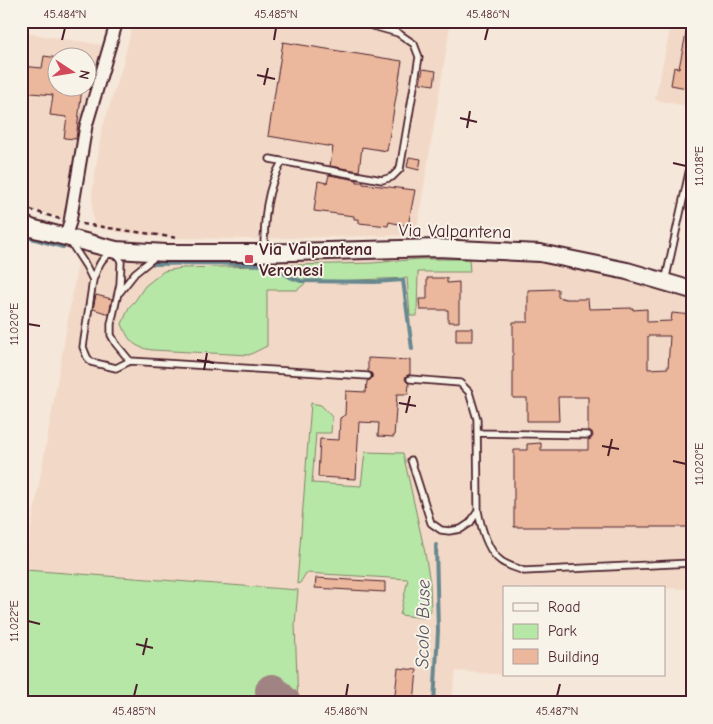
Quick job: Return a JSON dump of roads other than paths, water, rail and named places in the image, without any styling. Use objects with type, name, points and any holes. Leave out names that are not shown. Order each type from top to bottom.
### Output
[{"type":"street","points":[[66,237],[86,126],[117,21]]},
{"type":"street","name":"Via Valpantena","points":[[21,223],[31,228],[116,250],[166,253],[264,253],[437,248],[540,254],[627,271],[692,290]]},
{"type":"lane","points":[[270,159],[382,180],[392,177],[400,169],[420,57],[414,44],[398,33],[355,21]]},
{"type":"lane","points":[[665,282],[692,159]]},
{"type":"lane","points":[[264,253],[266,208],[275,173],[282,162]]},
{"type":"lane","points":[[66,237],[86,266],[93,280]]},
{"type":"lane","points":[[130,361],[111,335],[119,293],[121,262],[116,250],[106,254],[93,280],[83,347],[91,362],[116,368],[130,361],[368,376]]},
{"type":"lane","points":[[119,293],[135,273],[154,257],[166,253]]},
{"type":"lane","points":[[410,379],[460,383],[469,392],[477,420],[478,511],[480,522],[491,552],[502,562],[524,571],[692,563]]},
{"type":"lane","points":[[478,433],[588,435]]},
{"type":"lane","points":[[411,460],[430,523],[441,530],[461,529],[470,523],[478,511]]},
{"type":"waterway","name":"Scolo Buse","points":[[21,235],[63,247]]},
{"type":"waterway","name":"Scolo Buse","points":[[154,264],[267,265],[301,281],[375,282],[403,280],[412,349]]},
{"type":"waterway","name":"Scolo Buse","points":[[434,703],[438,631],[436,545]]},
{"type":"place","name":"Via Valpantena Veronesi","points":[[249,259]]}]
